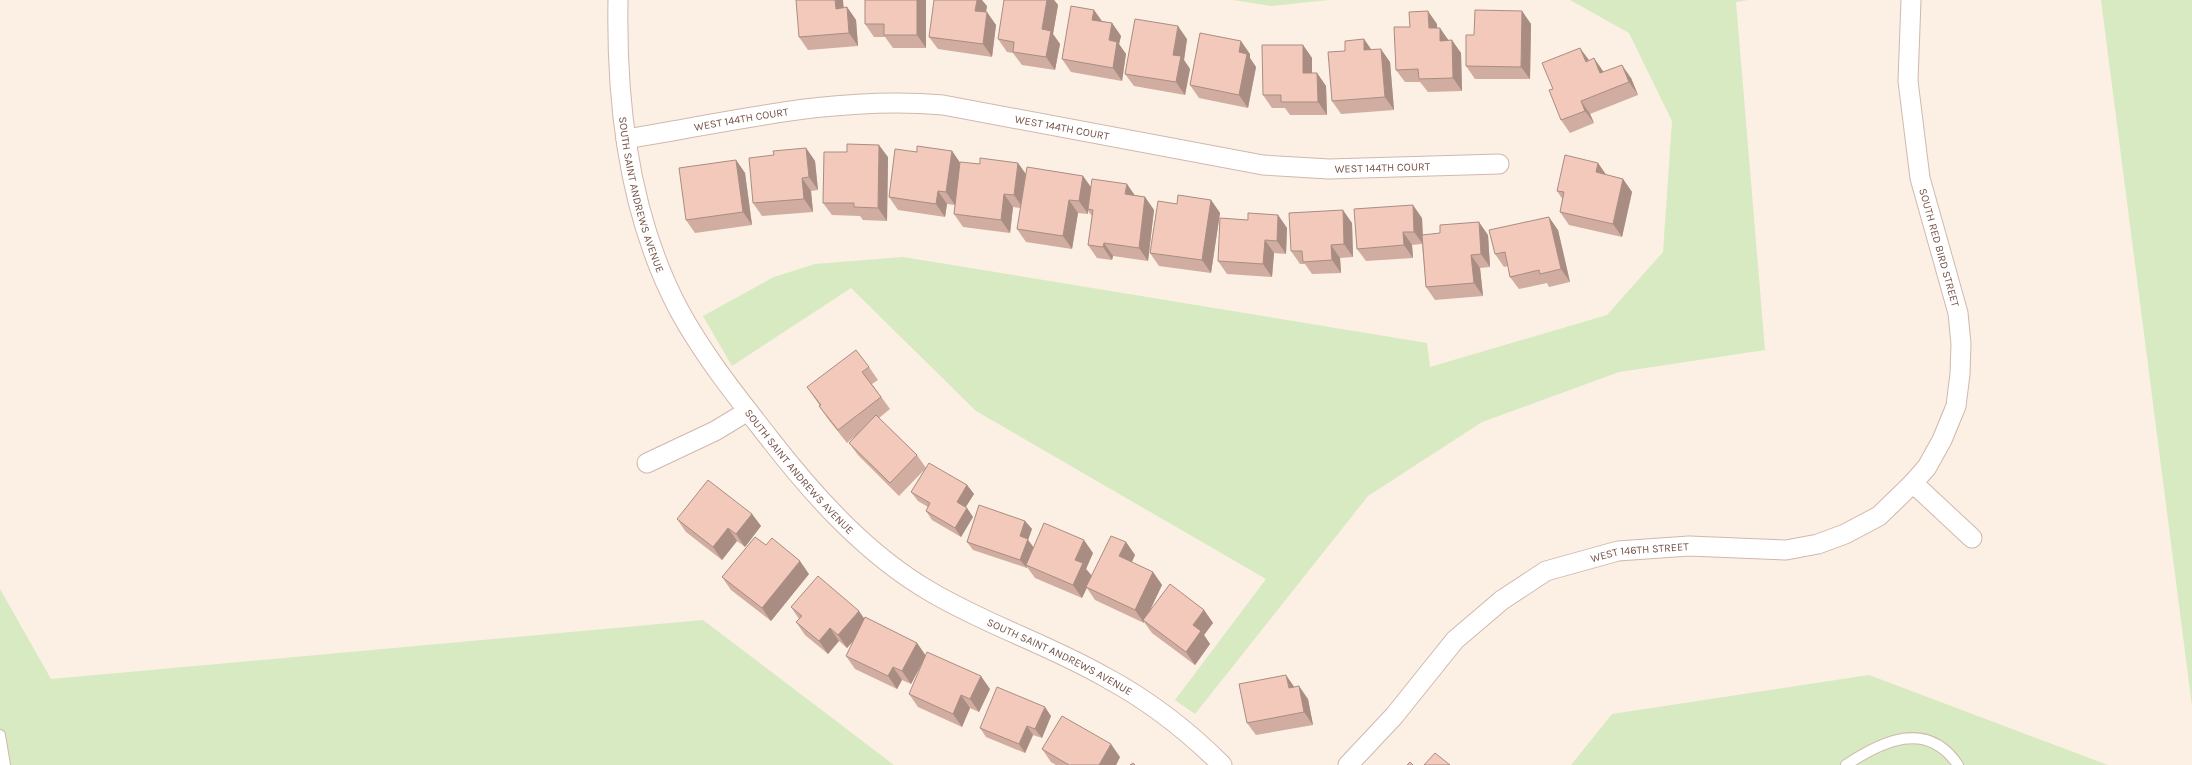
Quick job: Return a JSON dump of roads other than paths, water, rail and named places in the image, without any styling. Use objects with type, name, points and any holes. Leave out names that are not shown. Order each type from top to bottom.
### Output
[{"type":"street","name":"SOUTH SAINT ANDREWS AVENUE","points":[[618,0],[619,76],[626,139],[640,209],[648,237],[661,272],[679,310],[698,341],[748,411],[782,455],[821,499],[867,544],[897,569],[956,607],[1106,677],[1162,713],[1222,765]]},
{"type":"street","name":"SOUTH RED BIRD STREET","points":[[1911,0],[1908,81],[1920,178],[1958,313],[1960,344],[1960,374],[1956,406],[1942,440],[1927,467],[1913,483]]},
{"type":"street","name":"WEST 144TH COURT","points":[[626,139],[844,104],[909,102],[943,105],[1263,165],[1329,169],[1499,164]]},
{"type":"street","points":[[647,463],[715,431],[748,411]]},
{"type":"street","points":[[1913,483],[1972,538]]},
{"type":"street","name":"WEST 146TH STREET","points":[[1348,765],[1394,716],[1455,640],[1502,600],[1546,571],[1618,551],[1689,546],[1786,550],[1818,544],[1845,534],[1879,516],[1913,483]]},
{"type":"lane","points":[[0,735],[5,765]]},
{"type":"lane","points":[[1846,765],[1885,742],[1915,738],[1926,739],[1937,745],[1953,758],[1958,765]]}]
